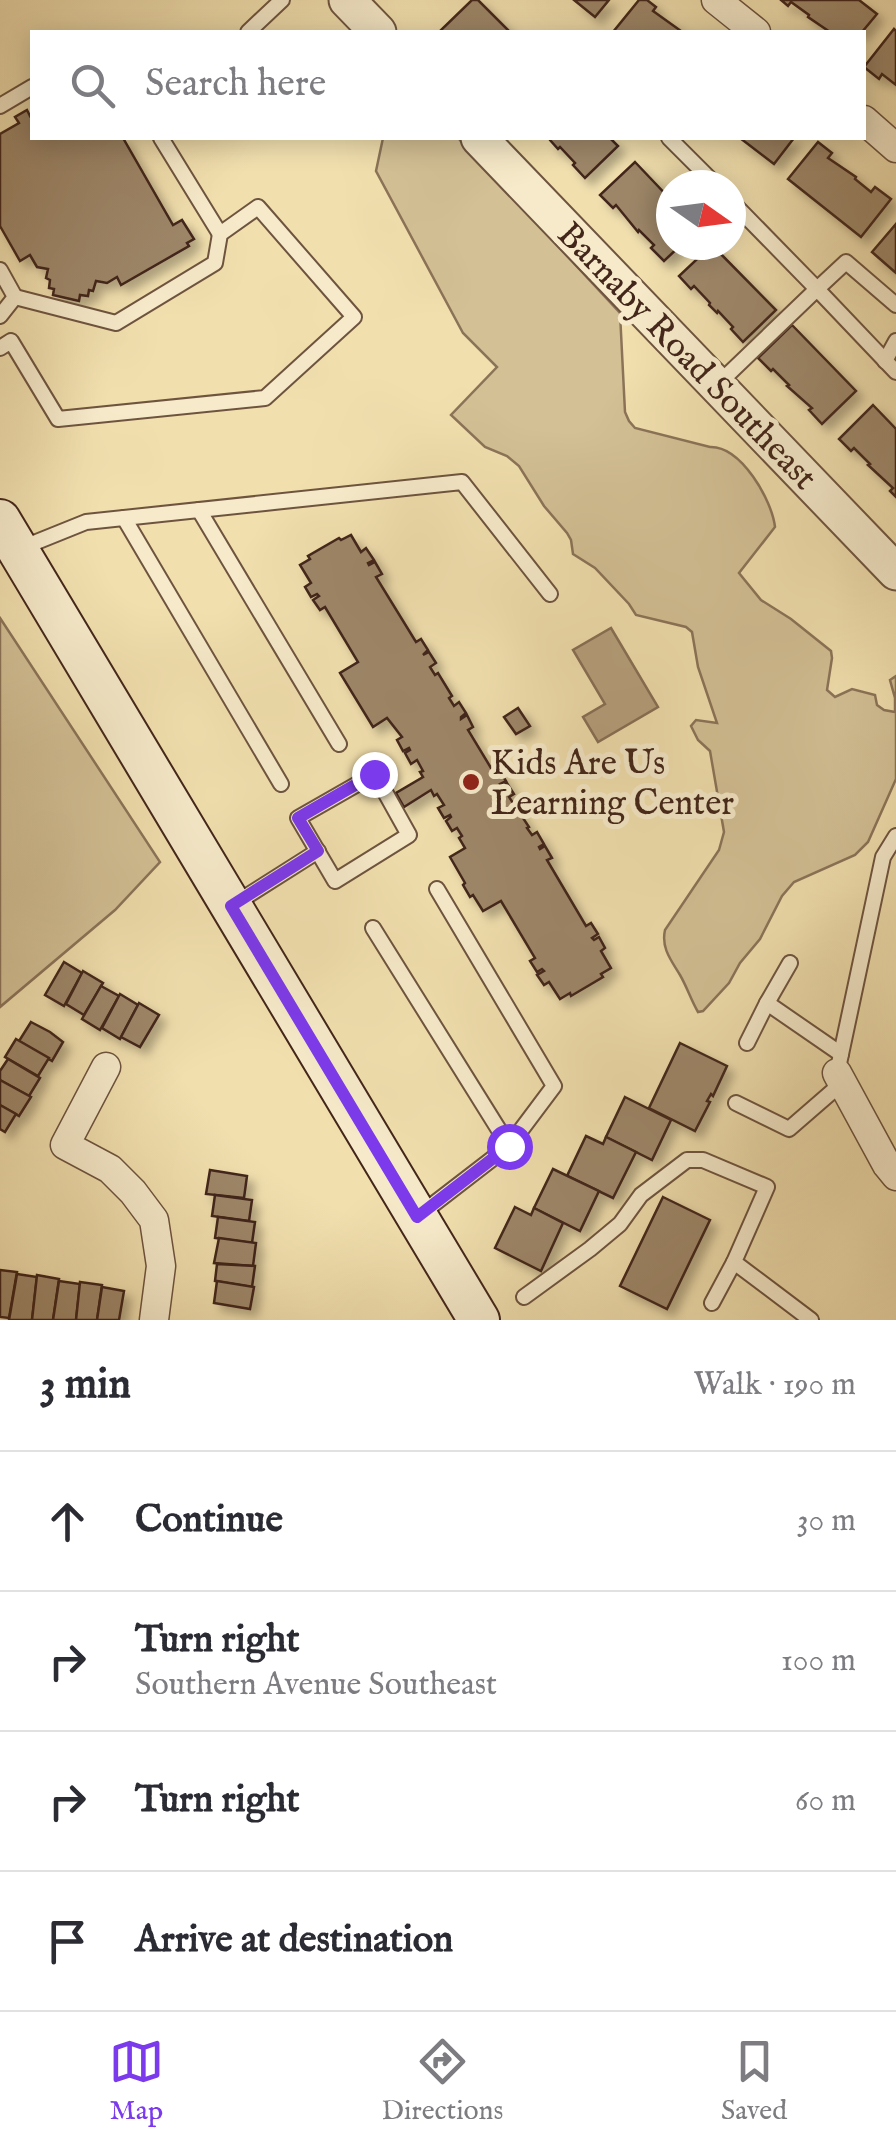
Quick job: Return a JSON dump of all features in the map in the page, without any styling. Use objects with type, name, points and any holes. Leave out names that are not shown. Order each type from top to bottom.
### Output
[{"type":"main road","points":[[9,535],[479,1320]]},
{"type":"street","points":[[347,0],[376,30]]},
{"type":"street","points":[[716,0],[754,30]]},
{"type":"street","points":[[866,122],[896,148]]},
{"type":"street","name":"Barnaby Road Southeast","points":[[481,140],[896,572]]},
{"type":"street","points":[[106,1067],[65,1145],[110,1169],[134,1192],[154,1220],[161,1266],[154,1320]]},
{"type":"street","points":[[840,1070],[896,1176]]},
{"type":"lane","points":[[250,30],[282,0]]},
{"type":"lane","points":[[0,106],[30,88]]},
{"type":"lane","points":[[0,270],[16,297],[116,323],[215,263],[220,234],[162,140]]},
{"type":"lane","points":[[671,140],[701,170]]},
{"type":"lane","points":[[16,297],[0,319],[6,344],[58,419],[266,398],[354,317],[258,207],[220,234]]},
{"type":"lane","points":[[746,215],[891,366]]},
{"type":"lane","points":[[717,385],[846,262],[896,305]]},
{"type":"lane","points":[[891,366],[896,341]]},
{"type":"lane","points":[[9,535],[86,522],[462,482],[550,594]]},
{"type":"lane","points":[[199,510],[339,744]]},
{"type":"lane","points":[[124,518],[281,784]]},
{"type":"lane","points":[[374,774],[409,835],[335,881],[318,851],[298,818],[374,774]]},
{"type":"lane","points":[[736,1104],[789,1128],[840,1070],[884,857],[896,836]]},
{"type":"lane","points":[[231,906],[318,851]]},
{"type":"lane","points":[[417,1217],[509,1146],[554,1086],[437,889]]},
{"type":"lane","points":[[373,928],[509,1146]]},
{"type":"lane","points":[[747,1043],[790,963]]},
{"type":"lane","points":[[767,1003],[840,1070]]},
{"type":"lane","points":[[524,1296],[620,1224],[641,1195],[687,1160],[702,1160],[767,1186],[712,1302]]},
{"type":"lane","points":[[734,1262],[811,1320]]},
{"type":"shaded area","points":[[383,140],[460,140],[620,313],[625,412],[635,428],[722,449],[753,476],[768,503],[775,527],[739,573],[761,600],[831,651],[827,690],[835,697],[852,689],[875,695],[877,705],[895,712],[890,680],[896,676],[896,779],[868,842],[855,855],[794,882],[729,983],[703,1011],[698,1012],[664,943],[665,930],[719,850],[724,832],[710,751],[691,726],[696,720],[717,723],[698,667],[692,632],[686,627],[636,615],[595,568],[573,554],[567,533],[519,466],[485,447],[451,415],[497,367],[463,333],[376,171]]},
{"type":"shaded area","points":[[0,618],[160,862],[115,910],[0,1007]]},
{"type":"shaded area","points":[[611,628],[658,707],[598,742],[583,717],[605,704],[573,650]]},
{"type":"building","points":[[472,0],[478,0],[508,30],[441,30]]},
{"type":"building","points":[[574,0],[609,0],[595,17]]},
{"type":"building","points":[[639,0],[647,0],[656,7],[653,11],[680,30],[615,30]]},
{"type":"building","points":[[781,0],[859,0],[877,14],[864,30],[827,30],[791,2],[788,6]]},
{"type":"building","points":[[894,29],[896,85],[882,74],[879,79],[866,64]]},
{"type":"building","points":[[27,110],[30,140],[124,140],[173,225],[182,220],[194,239],[187,243],[189,246],[121,285],[117,277],[107,283],[96,281],[93,291],[89,290],[88,296],[80,295],[79,301],[53,295],[54,289],[49,288],[50,280],[46,278],[48,269],[37,267],[30,255],[20,261],[0,226],[0,134],[19,123],[15,117]]},
{"type":"building","points":[[550,140],[612,140],[618,146],[585,178]]},
{"type":"building","points":[[743,140],[792,140],[774,164]]},
{"type":"building","points":[[818,142],[832,153],[828,158],[871,192],[875,187],[891,199],[861,237],[788,179]]},
{"type":"building","points":[[635,162],[656,184],[656,253],[651,248],[654,245],[616,205],[613,208],[600,195]]},
{"type":"building","points":[[896,224],[896,273],[872,252]]},
{"type":"building","points":[[696,260],[727,260],[776,310],[743,342],[694,286],[691,289],[679,276]]},
{"type":"building","points":[[792,325],[856,391],[822,424],[809,410],[812,408],[758,358]]},
{"type":"building","points":[[873,405],[896,429],[896,497],[890,491],[893,488],[870,464],[839,439]]},
{"type":"building","points":[[351,535],[361,552],[366,548],[374,560],[369,565],[375,562],[382,574],[376,577],[416,642],[421,639],[428,650],[423,655],[429,652],[436,663],[430,667],[435,675],[438,673],[454,706],[459,702],[466,713],[461,719],[467,715],[473,727],[468,730],[494,773],[499,770],[506,781],[500,784],[502,787],[507,783],[514,794],[509,797],[527,828],[532,835],[537,832],[544,844],[540,849],[545,846],[552,858],[547,860],[586,926],[591,923],[598,934],[592,938],[599,937],[605,948],[601,951],[611,968],[571,996],[570,993],[560,999],[549,982],[544,985],[537,975],[544,971],[537,972],[530,961],[535,958],[501,901],[483,911],[473,895],[470,897],[450,857],[465,848],[459,838],[462,836],[457,828],[452,831],[446,821],[450,815],[444,818],[438,808],[444,805],[437,794],[434,796],[431,790],[404,807],[396,793],[423,777],[423,771],[417,760],[411,764],[405,753],[409,748],[403,751],[397,740],[402,737],[387,718],[373,727],[340,673],[358,662],[325,607],[320,610],[313,600],[319,596],[311,597],[305,587],[311,583],[300,565],[310,559],[308,556]]},
{"type":"building","points":[[518,708],[530,726],[516,734],[504,717]]},
{"type":"building","points":[[64,962],[82,973],[64,1006],[45,995]]},
{"type":"building","points":[[83,971],[103,983],[84,1015],[66,1004]]},
{"type":"building","points":[[101,986],[119,996],[100,1030],[82,1019]]},
{"type":"building","points":[[120,994],[138,1005],[120,1039],[102,1028]]},
{"type":"building","points":[[139,1003],[159,1015],[140,1047],[121,1037]]},
{"type":"building","points":[[31,1022],[63,1042],[52,1061],[19,1041]]},
{"type":"building","points":[[16,1039],[49,1058],[38,1076],[5,1057]]},
{"type":"building","points":[[680,1043],[727,1066],[695,1131],[649,1108]]},
{"type":"building","points":[[8,1059],[40,1078],[29,1096],[0,1080],[0,1071]]},
{"type":"building","points":[[0,1080],[31,1097],[19,1116],[0,1105]]},
{"type":"building","points":[[625,1097],[671,1120],[652,1160],[606,1137]]},
{"type":"building","points":[[0,1105],[16,1114],[5,1132],[0,1129]]},
{"type":"building","points":[[586,1136],[603,1144],[606,1137],[636,1152],[613,1198],[567,1176]]},
{"type":"building","points":[[553,1169],[599,1191],[580,1231],[534,1208]]},
{"type":"building","points":[[210,1170],[247,1176],[244,1198],[206,1194]]},
{"type":"building","points":[[215,1195],[252,1200],[249,1221],[212,1216]]},
{"type":"building","points":[[663,1197],[710,1220],[667,1309],[620,1286]]},
{"type":"building","points":[[515,1207],[531,1215],[534,1208],[563,1223],[541,1271],[495,1248]]},
{"type":"building","points":[[218,1217],[255,1222],[252,1243],[215,1238]]},
{"type":"building","points":[[219,1238],[256,1243],[253,1266],[214,1263]]},
{"type":"building","points":[[217,1264],[255,1266],[252,1287],[215,1281]]},
{"type":"building","points":[[0,1270],[17,1272],[9,1318],[0,1317]]},
{"type":"building","points":[[17,1274],[37,1277],[32,1320],[9,1320]]},
{"type":"building","points":[[37,1275],[59,1279],[53,1320],[32,1320]]},
{"type":"building","points":[[59,1281],[80,1284],[76,1320],[53,1320]]},
{"type":"building","points":[[217,1281],[254,1287],[250,1309],[214,1303]]},
{"type":"building","points":[[80,1282],[102,1285],[97,1320],[76,1320]]},
{"type":"building","points":[[102,1287],[124,1291],[119,1320],[97,1320]]},
{"type":"place","name":"Kids Are Us Learning Center","points":[[471,782]]},
{"type":"route","points":[[374,774],[298,818],[318,851],[231,906],[417,1217],[509,1146]]}]
